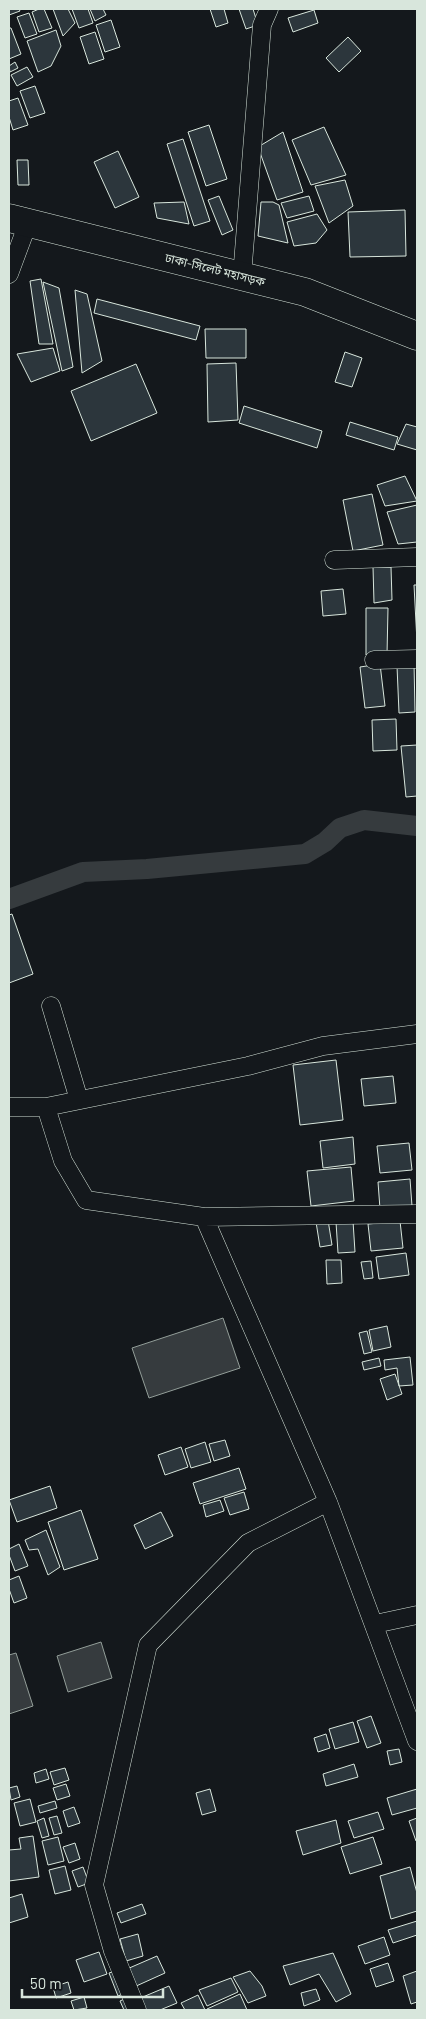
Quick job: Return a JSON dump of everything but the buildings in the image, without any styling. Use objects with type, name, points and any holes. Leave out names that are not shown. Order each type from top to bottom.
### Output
[{"type":"highway","name":"ঢাকা-সিলেট মহাসড়ক","points":[[18,221],[306,292],[417,336]]},
{"type":"street","points":[[242,276],[262,25],[269,9]]},
{"type":"street","points":[[9,274],[18,221]]},
{"type":"street","points":[[334,560],[417,557]]},
{"type":"street","points":[[374,660],[417,659]]},
{"type":"street","points":[[51,1006],[79,1100]]},
{"type":"street","points":[[9,1107],[46,1107],[248,1066],[323,1046],[417,1034]]},
{"type":"street","points":[[46,1107],[63,1161],[86,1200],[204,1217],[417,1214]]},
{"type":"street","points":[[204,1217],[328,1502],[417,1741]]},
{"type":"street","points":[[137,2010],[112,1951],[94,1885],[148,1644],[248,1543],[328,1502]]},
{"type":"street","points":[[375,1624],[417,1615]]},
{"type":"shaded area","points":[[223,1318],[240,1368],[149,1398],[132,1348]]},
{"type":"shaded area","points":[[101,1642],[112,1678],[68,1692],[57,1656]]},
{"type":"shaded area","points":[[16,1653],[33,1706],[9,1714],[9,1655]]},
{"type":"waterway","points":[[9,899],[83,872],[147,869],[305,854],[325,842],[340,828],[364,820],[417,826]]}]
